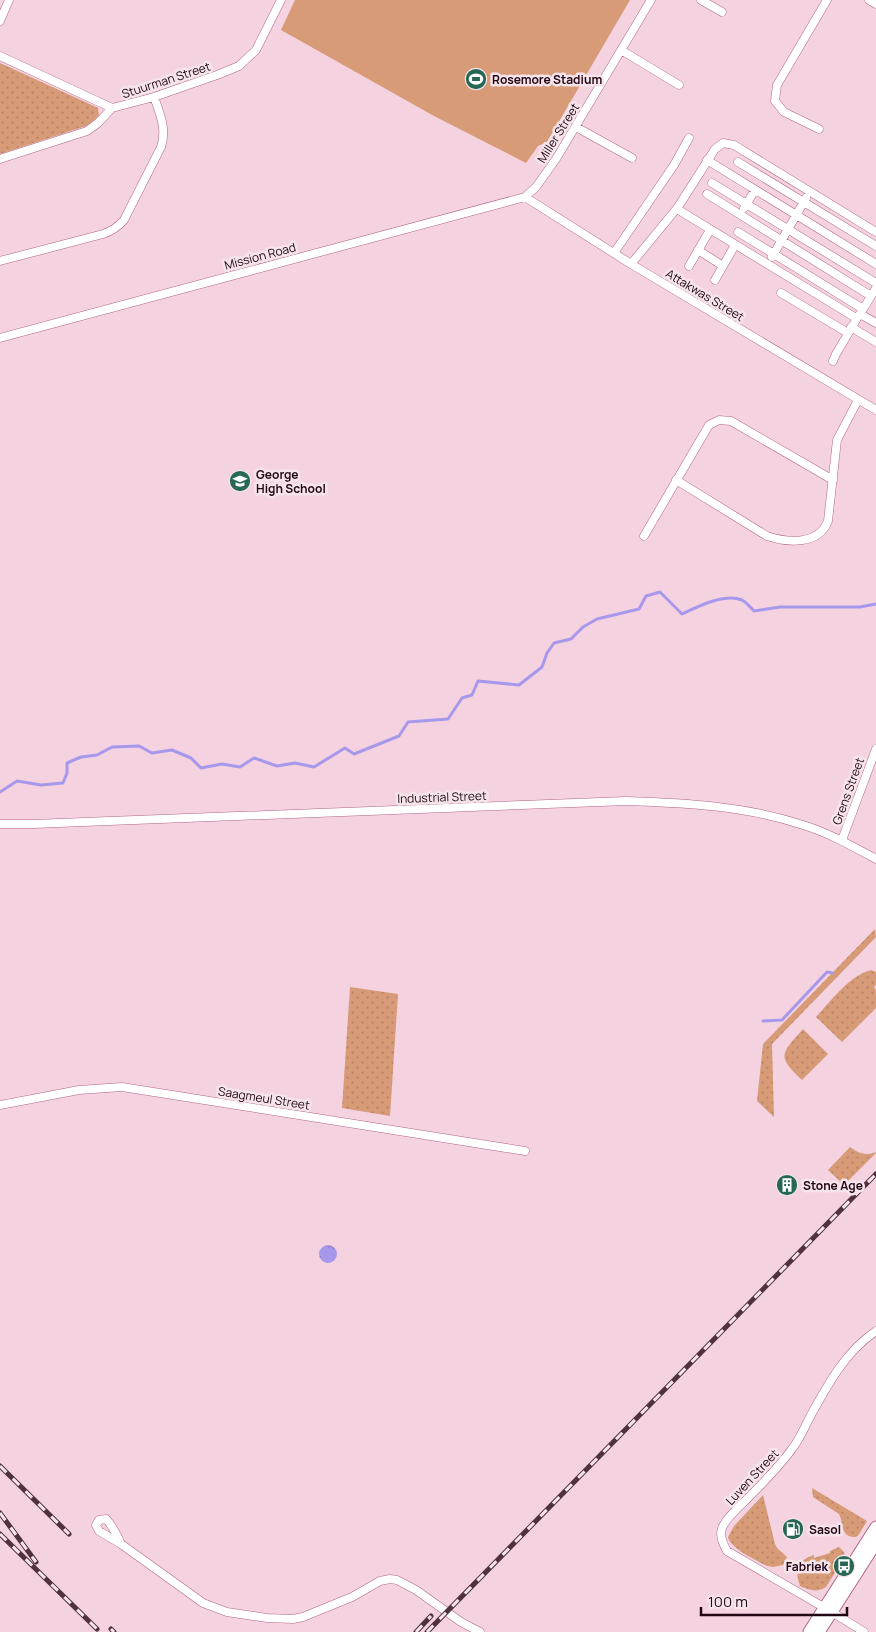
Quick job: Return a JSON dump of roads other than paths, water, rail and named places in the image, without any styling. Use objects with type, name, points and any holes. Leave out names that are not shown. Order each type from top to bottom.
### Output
[{"type":"street","points":[[0,21],[9,0]]},
{"type":"street","name":"Stuurman Street","points":[[0,56],[112,108],[154,97],[239,66],[256,50],[281,0]]},
{"type":"street","name":"Miller Street","points":[[525,197],[536,187],[576,127],[651,0]]},
{"type":"street","points":[[701,0],[722,12]]},
{"type":"street","points":[[819,129],[784,112],[777,106],[775,94],[777,85],[827,0]]},
{"type":"street","points":[[869,0],[876,4]]},
{"type":"street","points":[[621,50],[679,84]]},
{"type":"street","points":[[0,261],[103,234],[120,225],[164,139],[164,128],[154,97]]},
{"type":"street","points":[[0,159],[86,131],[98,123],[112,108]]},
{"type":"street","points":[[576,127],[632,158]]},
{"type":"street","points":[[614,253],[690,138]]},
{"type":"street","points":[[632,264],[677,209],[719,146],[728,143],[876,232]]},
{"type":"street","points":[[708,160],[876,264]]},
{"type":"street","points":[[738,162],[876,246]]},
{"type":"street","points":[[767,198],[782,174]]},
{"type":"street","points":[[712,183],[876,283]]},
{"type":"street","points":[[740,214],[754,190]]},
{"type":"street","points":[[767,265],[810,192]]},
{"type":"street","points":[[708,194],[871,296]]},
{"type":"street","name":"Attakwas Street","points":[[525,197],[632,264],[876,410]]},
{"type":"street","name":"Mission Road","points":[[0,338],[525,197]]},
{"type":"street","points":[[677,209],[814,292],[876,323]]},
{"type":"street","points":[[690,266],[710,230]]},
{"type":"street","points":[[738,232],[860,314]]},
{"type":"street","points":[[715,280],[735,245]]},
{"type":"street","points":[[698,250],[723,266]]},
{"type":"street","points":[[833,361],[849,330],[876,288]]},
{"type":"street","points":[[805,306],[814,292]]},
{"type":"street","points":[[781,293],[849,330],[876,342]]},
{"type":"street","points":[[676,480],[767,536],[777,540],[794,541],[808,539],[825,529],[828,521],[837,440],[858,400]]},
{"type":"street","points":[[644,536],[709,425],[718,420],[730,421],[833,480]]},
{"type":"street","name":"Grens Street","points":[[842,840],[876,749]]},
{"type":"street","name":"Industrial Street","points":[[0,824],[626,801],[700,804],[753,811],[804,825],[842,840],[876,859]]},
{"type":"street","name":"Saagmeul Street","points":[[0,1105],[79,1090],[122,1087],[525,1150]]},
{"type":"street","name":"Luven Street","points":[[828,1609],[727,1551],[723,1544],[721,1527],[793,1448],[829,1381],[854,1349],[876,1331]]},
{"type":"street","points":[[819,1632],[828,1609],[876,1527]]},
{"type":"street","points":[[809,1632],[876,1543]]},
{"type":"street","points":[[121,1544],[203,1602],[227,1612],[267,1618],[293,1619],[304,1617],[352,1597],[380,1581],[390,1579],[397,1580],[416,1590],[460,1622],[480,1632]]},
{"type":"street","points":[[828,1609],[864,1632]]},
{"type":"water","points":[[324,1245],[332,1245],[337,1250],[335,1261],[324,1263],[319,1258],[319,1250]]},
{"type":"waterway","points":[[0,792],[17,781],[41,785],[63,783],[67,773],[67,763],[81,757],[97,755],[112,747],[139,746],[152,753],[172,750],[191,758],[201,768],[222,764],[240,767],[254,758],[277,766],[295,763],[314,767],[345,748],[354,754],[399,736],[408,722],[448,719],[462,698],[472,695],[478,681],[519,685],[542,667],[547,653],[554,643],[571,639],[583,627],[597,619],[639,609],[646,596],[660,592],[682,614],[711,602],[727,598],[742,600],[754,611],[780,607],[860,607],[876,604]]},
{"type":"waterway","points":[[763,1021],[782,1020],[827,972],[832,973]]},
{"type":"railway","points":[[427,1632],[876,1174]]},
{"type":"railway","points":[[0,1466],[69,1534]]},
{"type":"railway","points":[[0,1513],[36,1562]]},
{"type":"railway","points":[[0,1534],[97,1629]]},
{"type":"railway","points":[[416,1632],[431,1616]]},
{"type":"railway","points":[[111,1629],[114,1632]]},
{"type":"place","name":"Rosemore Stadium","points":[[476,79]]},
{"type":"place","name":"George High School","points":[[240,481]]},
{"type":"place","name":"Stone Age","points":[[787,1185]]},
{"type":"place","name":"Sasol","points":[[793,1529]]},
{"type":"place","name":"Fabriek","points":[[844,1566]]}]
